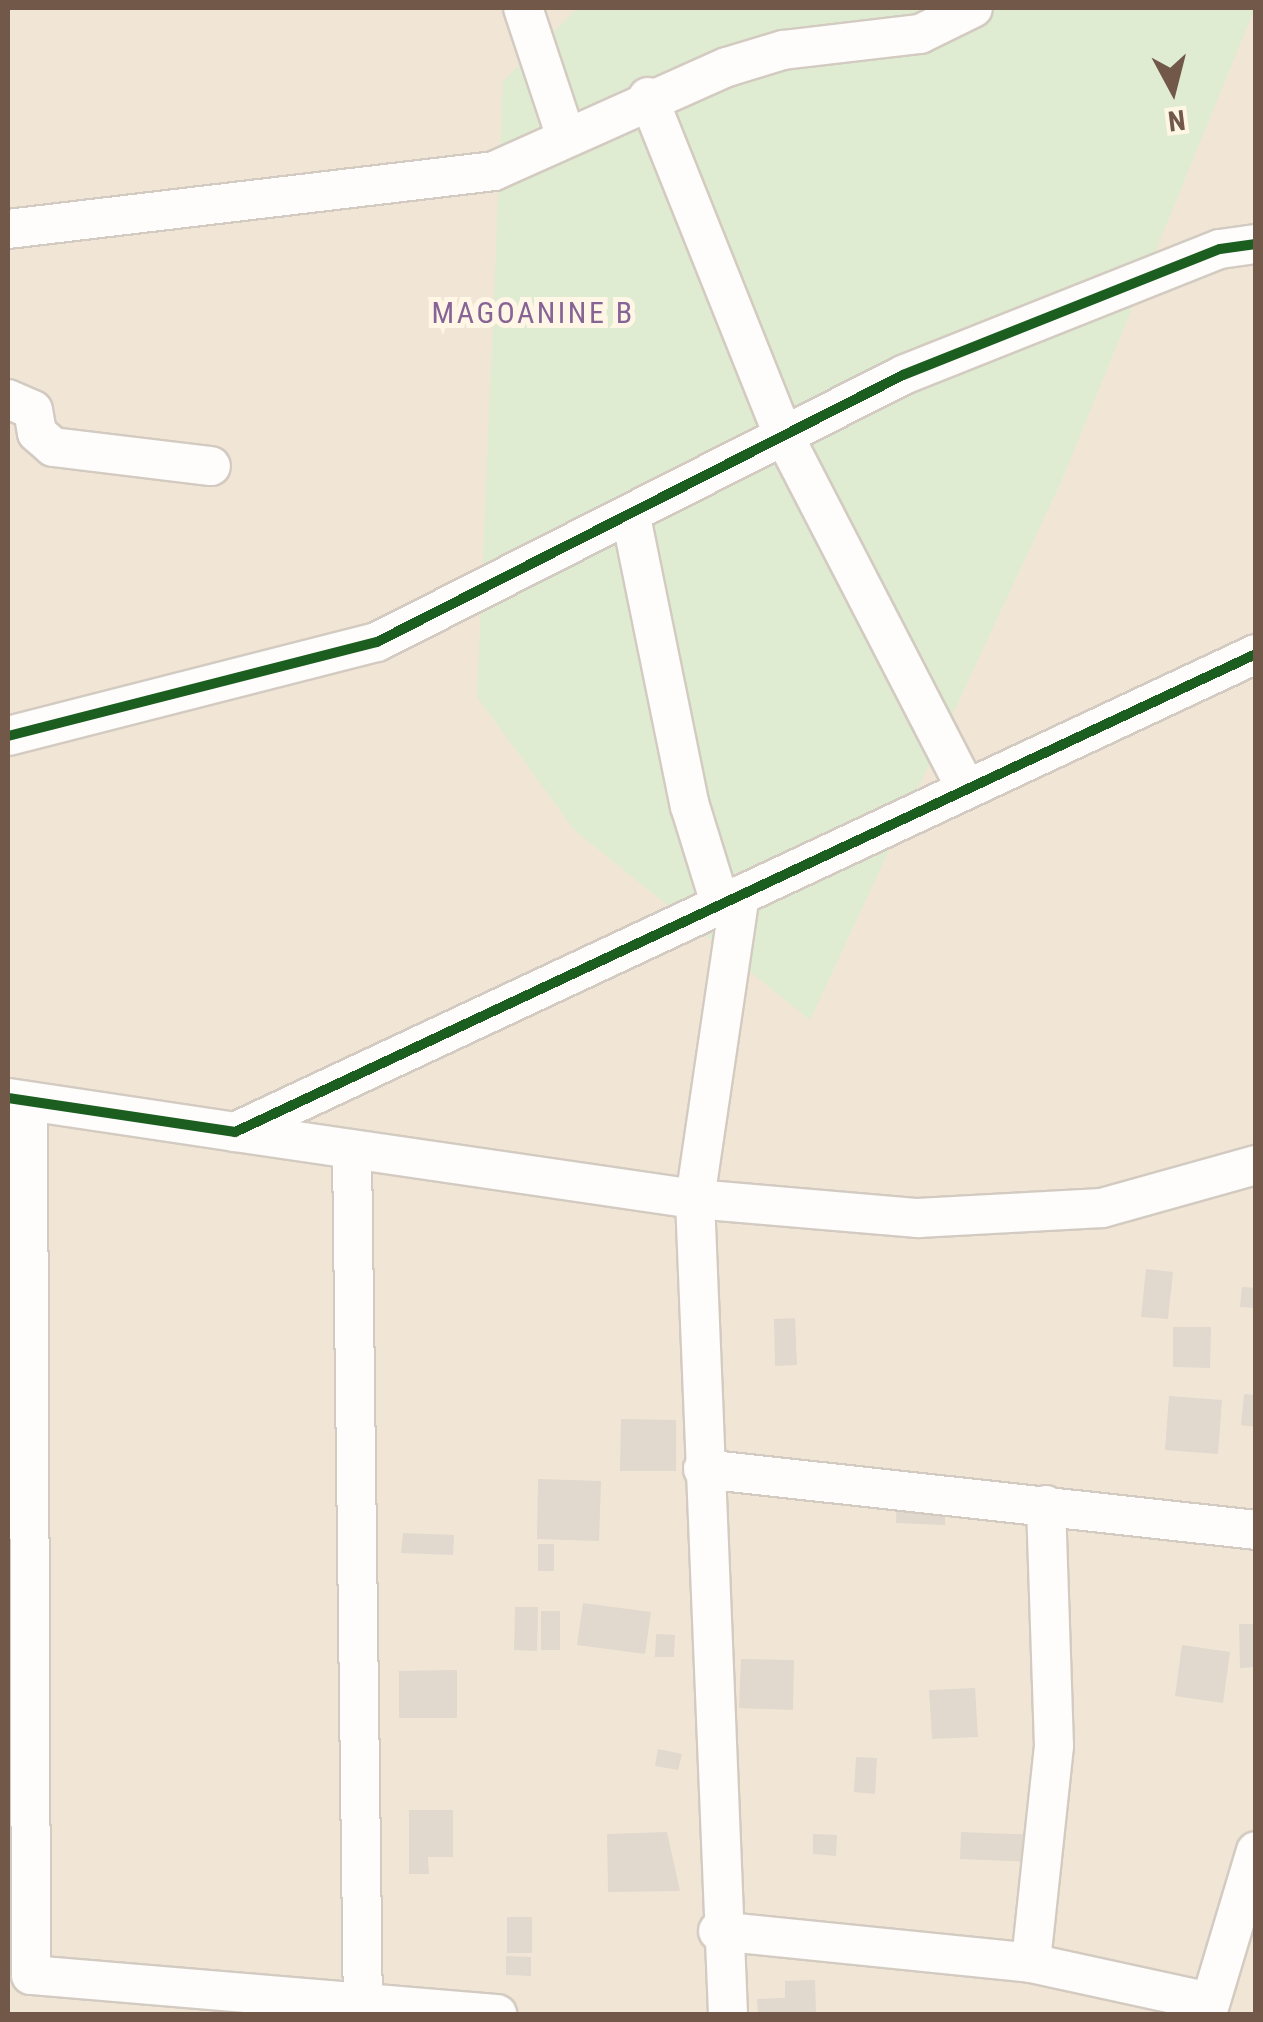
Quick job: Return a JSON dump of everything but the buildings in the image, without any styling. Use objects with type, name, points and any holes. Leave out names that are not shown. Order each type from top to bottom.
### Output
[{"type":"street","points":[[524,8],[566,137]]},
{"type":"street","points":[[8,229],[494,171],[648,97],[783,50],[920,34],[973,8]]},
{"type":"street","points":[[648,97],[783,434],[964,786]]},
{"type":"street","points":[[8,736],[377,642],[902,375],[1220,249],[1256,244]]},
{"type":"street","points":[[8,399],[33,410],[36,433],[53,447],[211,466]]},
{"type":"street","points":[[631,516],[690,806],[730,899],[695,1199],[718,1931],[728,2014]]},
{"type":"street","points":[[235,1132],[964,786],[1256,654]]},
{"type":"street","points":[[497,2014],[363,2010],[19,1974],[18,1101],[695,1199],[1013,1219],[1180,1192],[1256,1165]]},
{"type":"street","points":[[352,1151],[363,2010]]},
{"type":"street","points":[[703,1470],[1256,1530]]},
{"type":"street","points":[[1031,1963],[1054,1746],[1046,1506]]},
{"type":"street","points":[[718,1931],[1031,1963],[1208,2008],[1256,1851]]},
{"type":"shaded area","points":[[8,8],[1255,8],[1255,2014],[8,2014]]},
{"type":"green space","points":[[577,8],[1255,8],[1061,482],[810,1020],[575,831],[477,697],[503,81]]},
{"type":"cycle path","points":[[8,736],[377,642],[903,375],[1220,249],[1256,244]]},
{"type":"cycle path","points":[[8,1098],[235,1132],[1256,654]]},
{"type":"district","name":"MAGOANINE B","points":[[533,313]]}]
